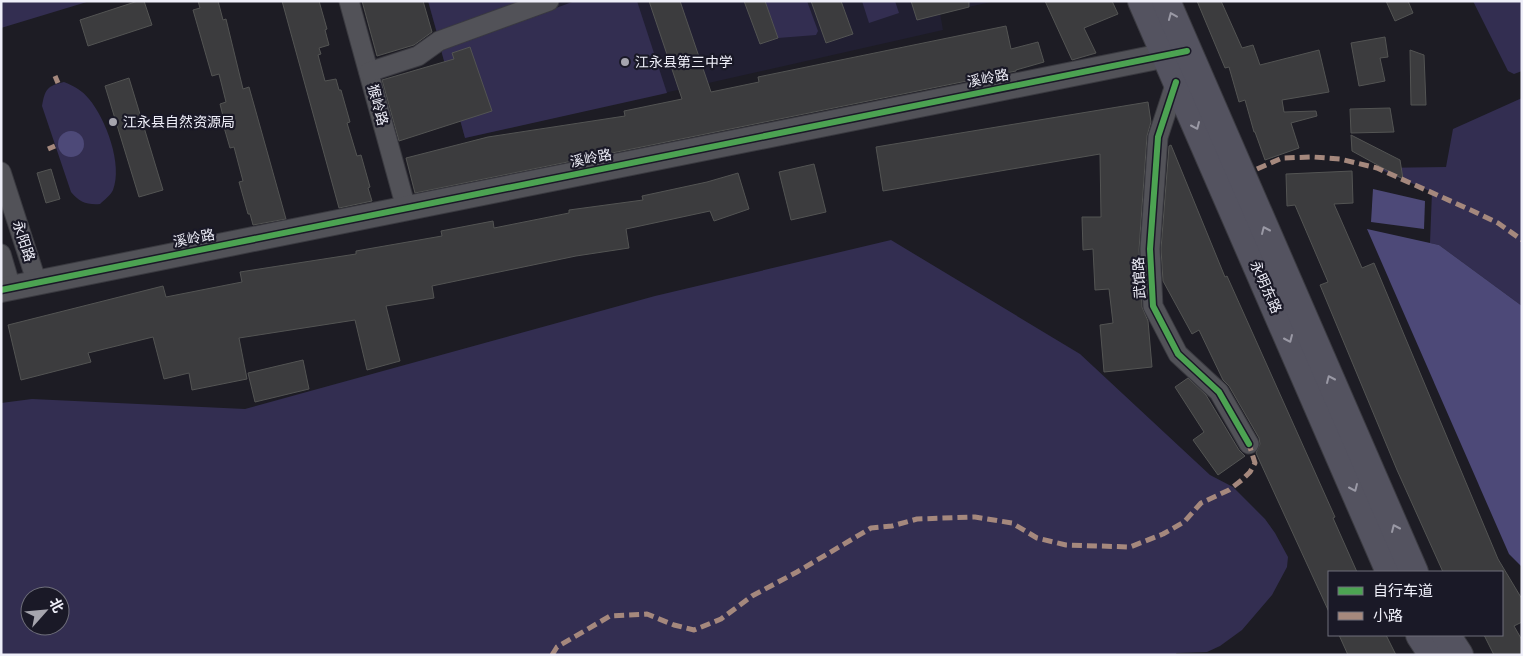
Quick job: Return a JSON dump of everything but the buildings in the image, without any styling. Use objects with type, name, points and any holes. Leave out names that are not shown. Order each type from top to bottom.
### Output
[{"type":"main road","name":"永明东路","points":[[1142,1],[1176,53],[1414,571]]},
{"type":"main road","name":"永明东路","points":[[1166,1],[1176,53],[1176,82],[1390,571]]},
{"type":"main road","points":[[1421,636],[1433,655]]},
{"type":"main road","points":[[1447,636],[1459,655]]},
{"type":"street","name":"猴岭路","points":[[350,1],[406,208]]},
{"type":"street","points":[[369,72],[418,56],[439,41],[549,1]]},
{"type":"street","name":"溪岭路","points":[[6,289],[1176,53]]},
{"type":"street","name":"武馆路","points":[[1176,82],[1158,137],[1150,249],[1153,306],[1178,354],[1219,392],[1250,444]]},
{"type":"street","name":"永阳路","points":[[1,172],[37,283]]},
{"type":"street","name":"永阳路","points":[[1,254],[6,289]]},
{"type":"shaded area","points":[[1,1],[90,1],[1,28]]},
{"type":"shaded area","name":"江永县第三中学","points":[[428,1],[996,1],[940,13],[943,30],[465,138]]},
{"type":"shaded area","points":[[428,1],[526,1],[437,33]]},
{"type":"shaded area","points":[[575,1],[637,1],[667,93],[465,138],[441,50]]},
{"type":"shaded area","points":[[765,1],[807,1],[818,31],[816,35],[778,38]]},
{"type":"shaded area","points":[[862,1],[895,1],[899,13],[869,23]]},
{"type":"shaded area","points":[[1473,1],[1522,1],[1522,71],[1514,74],[1508,71]]},
{"type":"shaded area","points":[[64,82],[78,89],[89,99],[107,130],[111,143],[116,168],[116,180],[112,192],[100,204],[84,202],[71,192],[42,106],[48,89]]},
{"type":"shaded area","points":[[1522,98],[1522,306],[1439,245],[1430,243],[1432,192],[1377,168],[1446,167],[1453,129]]},
{"type":"shaded area","points":[[71,131],[80,135],[84,144],[80,153],[71,157],[62,153],[58,144],[62,135]]},
{"type":"shaded area","points":[[1373,189],[1425,201],[1424,229],[1371,222]]},
{"type":"shaded area","points":[[1367,229],[1439,245],[1522,306],[1522,567],[1509,554]]},
{"type":"shaded area","points":[[891,240],[1080,354],[1210,475],[1233,487],[1265,519],[1288,557],[1287,567],[1272,595],[1242,630],[1220,646],[1207,652],[1176,653],[1177,655],[1,655],[1,403],[32,399],[245,409],[655,296]]},
{"type":"marked path","points":[[55,76],[58,83]]},
{"type":"marked path","points":[[48,149],[55,146]]},
{"type":"marked path","points":[[1257,169],[1282,158],[1313,157],[1340,159],[1377,168],[1498,223],[1522,240]]},
{"type":"marked path","points":[[552,655],[557,647],[610,616],[647,614],[674,625],[694,630],[721,619],[752,596],[871,528],[892,526],[917,519],[975,517],[1012,523],[1037,538],[1066,545],[1130,547],[1163,534],[1184,522],[1201,503],[1229,490],[1243,479],[1255,463],[1249,444]]},
{"type":"cycle path","points":[[1,290],[1187,51]]},
{"type":"cycle path","points":[[1176,82],[1158,137],[1150,249],[1153,306],[1178,354],[1219,392],[1249,444]]},
{"type":"place","name":"江永县第三中学","points":[[625,62]]},
{"type":"place","name":"江永县自然资源局","points":[[113,122]]}]
